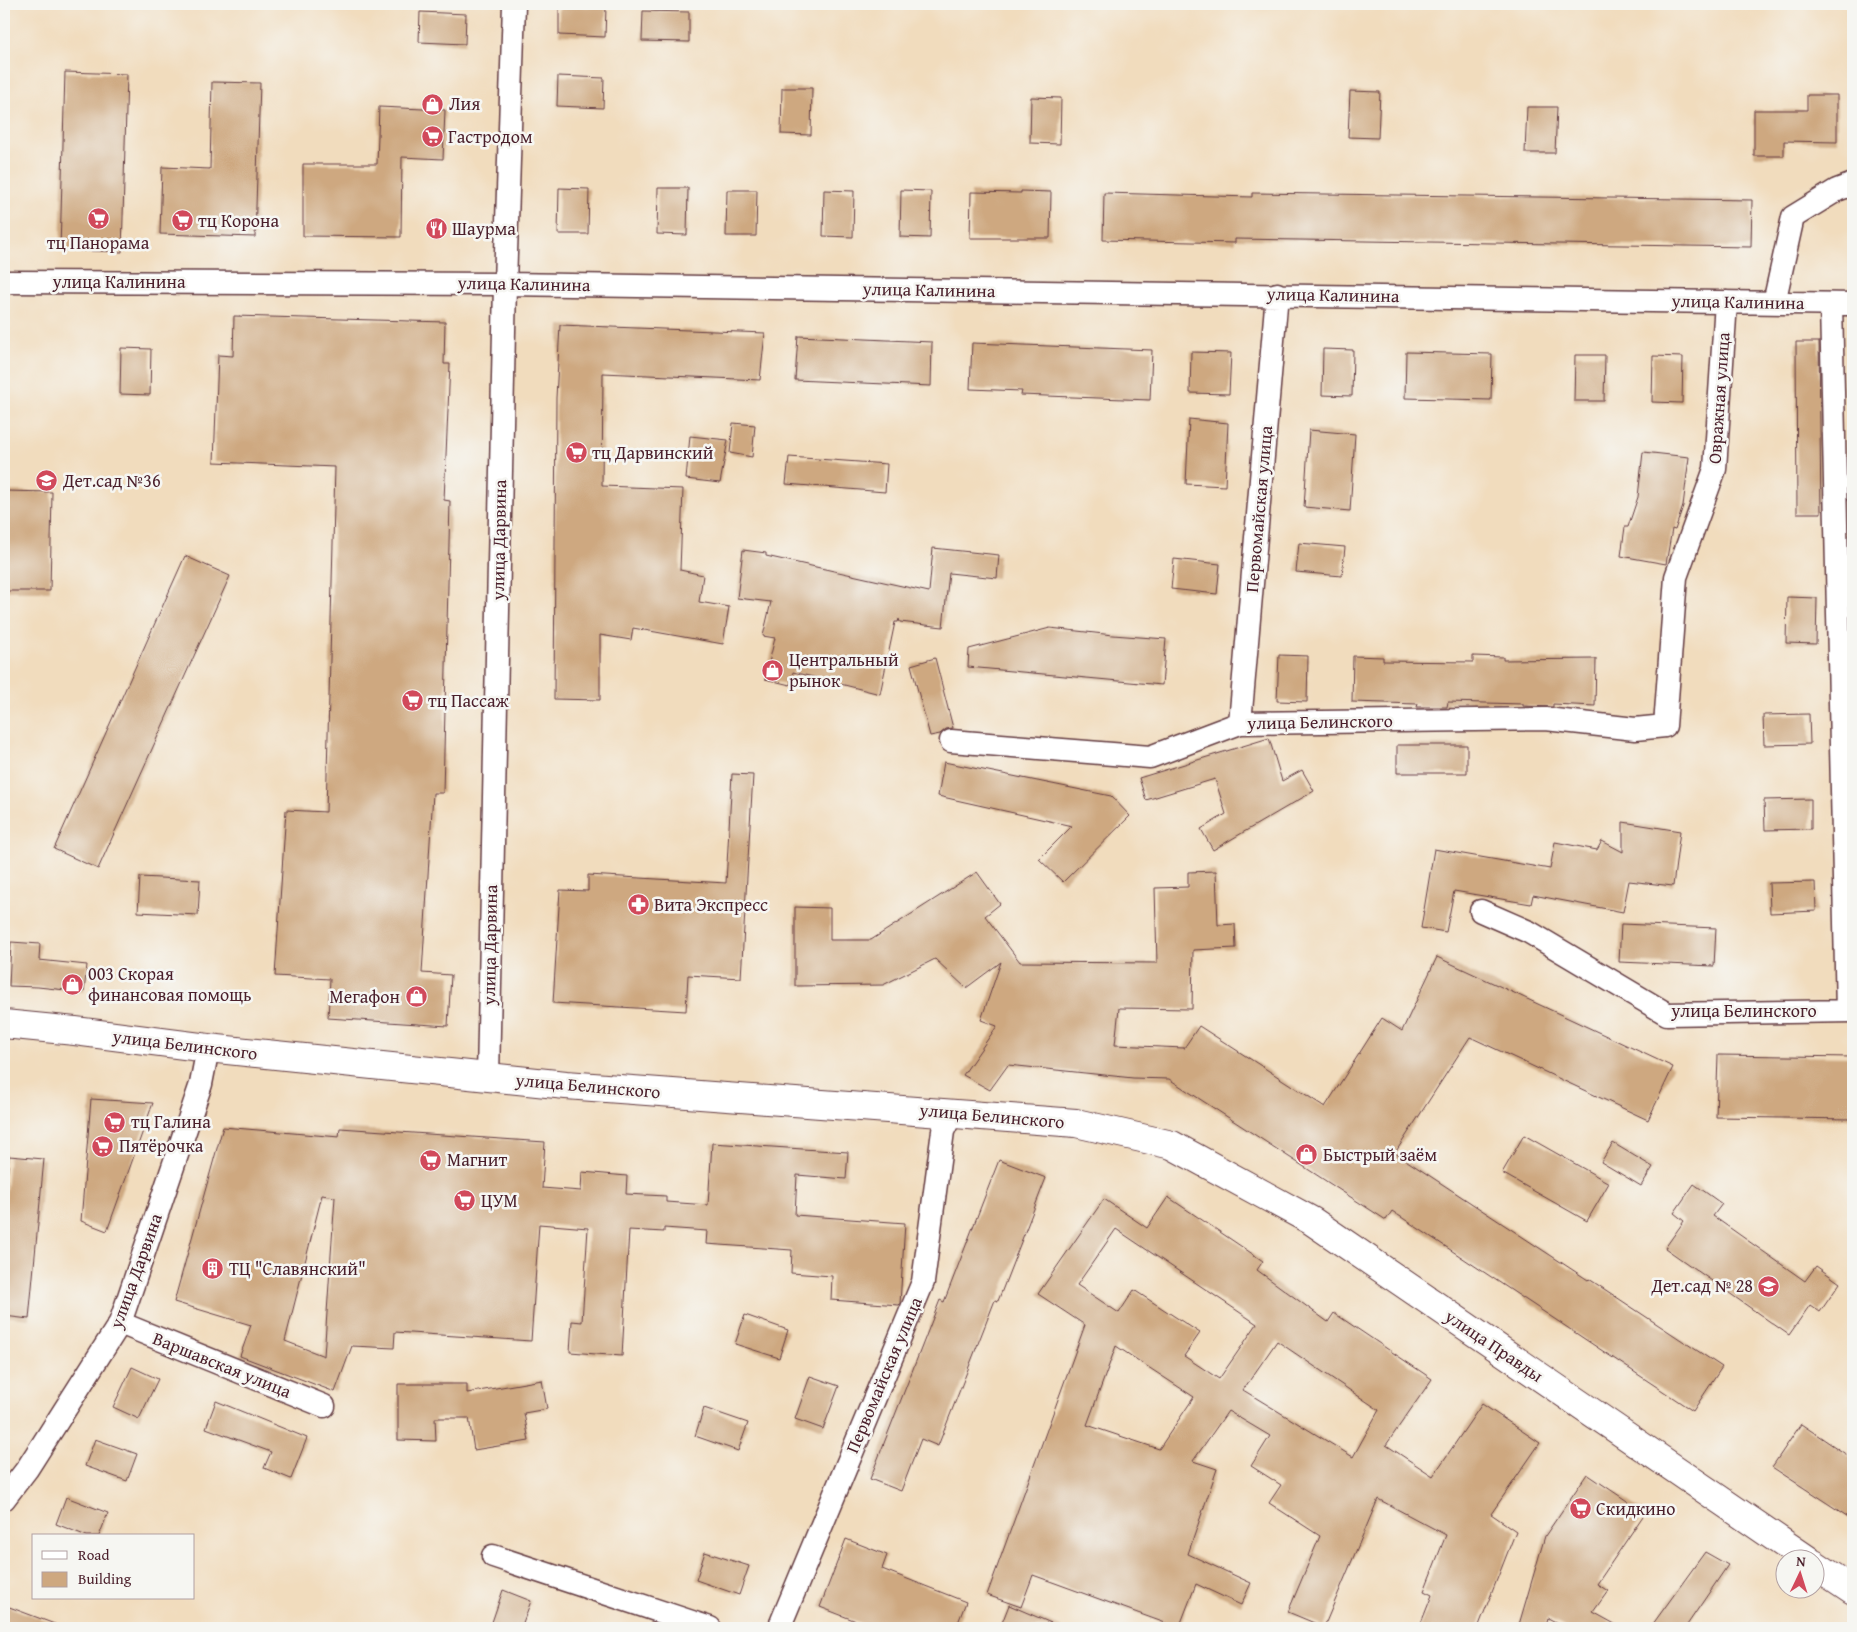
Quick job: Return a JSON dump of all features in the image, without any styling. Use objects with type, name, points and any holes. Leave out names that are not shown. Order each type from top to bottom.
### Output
[{"type":"street","name":"улица Дарвина","points":[[488,1077],[505,284],[514,4]]},
{"type":"street","points":[[1774,303],[1793,217],[1837,190],[1853,184]]},
{"type":"street","name":"улица Калинина","points":[[4,282],[505,284],[1853,304]]},
{"type":"street","name":"Первомайская улица","points":[[1240,723],[1277,294]]},
{"type":"street","name":"Овражная улица","points":[[1665,726],[1676,577],[1715,469],[1726,302]]},
{"type":"street","points":[[1831,304],[1850,1011]]},
{"type":"street","name":"улица Белинского","points":[[952,741],[1150,757],[1240,723],[1546,719],[1634,729],[1665,726]]},
{"type":"street","name":"улица Белинского","points":[[1481,911],[1529,932],[1667,1014],[1850,1011]]},
{"type":"street","name":"улица Белинского","points":[[4,1024],[208,1048],[566,1085],[952,1112],[1076,1123],[1172,1145]]},
{"type":"street","name":"улица Дарвина","points":[[4,1499],[27,1469],[120,1323],[202,1084],[208,1048]]},
{"type":"street","name":"Первомайская улица","points":[[779,1628],[923,1282],[943,1131],[952,1112]]},
{"type":"street","name":"улица Правды","points":[[1172,1145],[1312,1221],[1793,1550]]},
{"type":"street","name":"Варшавская улица","points":[[120,1323],[324,1406]]},
{"type":"street","points":[[493,1556],[710,1628]]},
{"type":"street","points":[[1824,1571],[1853,1590]]},
{"type":"building","points":[[559,6],[606,7],[605,37],[559,35]]},
{"type":"building","points":[[643,11],[689,12],[689,42],[642,41]]},
{"type":"building","points":[[420,12],[466,14],[465,44],[419,42]]},
{"type":"building","points":[[65,72],[127,74],[122,252],[60,250]]},
{"type":"building","points":[[558,76],[604,78],[603,108],[557,106]]},
{"type":"building","points":[[212,82],[260,83],[255,237],[160,234],[162,167],[210,169]]},
{"type":"building","points":[[782,88],[812,88],[811,135],[781,134]]},
{"type":"building","points":[[1350,91],[1380,92],[1378,138],[1348,137]]},
{"type":"building","points":[[1807,95],[1837,95],[1837,142],[1784,141],[1784,156],[1754,156],[1754,110],[1807,110]]},
{"type":"building","points":[[1031,97],[1061,98],[1060,144],[1030,143]]},
{"type":"building","points":[[379,107],[445,110],[443,159],[402,157],[401,237],[303,236],[303,164],[377,164]]},
{"type":"building","points":[[1527,107],[1557,107],[1555,153],[1525,153]]},
{"type":"building","points":[[559,188],[589,189],[588,234],[558,234]]},
{"type":"building","points":[[658,188],[688,188],[687,235],[657,234]]},
{"type":"building","points":[[727,190],[757,190],[756,236],[726,236]]},
{"type":"building","points":[[824,190],[854,191],[853,237],[823,236]]},
{"type":"building","points":[[901,190],[931,191],[930,238],[900,237]]},
{"type":"building","points":[[1021,191],[1051,192],[1050,238],[970,238],[971,192],[1021,193]]},
{"type":"building","points":[[1104,193],[1252,197],[1252,193],[1752,200],[1751,247],[1235,239],[1235,243],[1103,240]]},
{"type":"building","points":[[234,316],[445,322],[444,364],[450,364],[444,500],[450,501],[443,793],[433,793],[422,973],[451,975],[448,1026],[328,1018],[330,979],[275,976],[286,810],[326,812],[335,467],[214,462],[218,355],[233,356]]},
{"type":"building","points":[[560,325],[765,333],[760,380],[603,373],[602,486],[683,489],[680,570],[703,575],[699,602],[729,607],[723,644],[633,628],[631,640],[600,635],[600,700],[554,699],[556,398]]},
{"type":"building","points":[[798,336],[932,342],[931,386],[795,380]]},
{"type":"building","points":[[1796,342],[1819,342],[1821,513],[1797,513]]},
{"type":"building","points":[[972,343],[1152,350],[1150,400],[1021,395],[1022,391],[970,389]]},
{"type":"building","points":[[121,348],[151,349],[150,395],[120,394]]},
{"type":"building","points":[[1323,349],[1353,350],[1352,396],[1322,395]]},
{"type":"building","points":[[1191,352],[1231,353],[1229,394],[1190,393]]},
{"type":"building","points":[[1406,352],[1492,354],[1491,400],[1405,398]]},
{"type":"building","points":[[1575,355],[1605,355],[1604,401],[1574,401]]},
{"type":"building","points":[[1653,356],[1683,357],[1682,403],[1652,402]]},
{"type":"building","points":[[1189,419],[1228,423],[1225,486],[1186,484]]},
{"type":"building","points":[[733,423],[755,425],[752,457],[730,453]]},
{"type":"building","points":[[1309,430],[1355,434],[1350,511],[1304,507]]},
{"type":"building","points":[[690,436],[728,440],[720,483],[686,479]]},
{"type":"building","points":[[1643,452],[1689,457],[1683,506],[1675,530],[1672,529],[1666,564],[1621,556],[1625,527],[1628,527],[1638,497]]},
{"type":"building","points":[[789,457],[887,464],[885,492],[786,484]]},
{"type":"building","points":[[4,491],[52,492],[50,591],[4,591]]},
{"type":"building","points":[[1299,543],[1345,547],[1342,576],[1296,572]]},
{"type":"building","points":[[933,548],[999,555],[997,578],[949,573],[943,627],[900,622],[899,619],[898,622],[895,622],[880,694],[793,672],[790,685],[765,679],[775,638],[763,636],[771,602],[737,598],[743,550],[766,553],[766,556],[929,592]]},
{"type":"building","points":[[185,556],[230,576],[98,869],[54,849]]},
{"type":"building","points":[[1174,559],[1220,564],[1217,594],[1171,589]]},
{"type":"building","points":[[1787,597],[1817,598],[1816,644],[1786,643]]},
{"type":"building","points":[[1050,628],[1166,639],[1162,685],[968,667],[969,649]]},
{"type":"building","points":[[1279,655],[1308,656],[1307,702],[1277,701]]},
{"type":"building","points":[[1353,656],[1383,657],[1383,661],[1473,662],[1473,656],[1503,657],[1503,660],[1596,659],[1595,706],[1553,704],[1553,707],[1523,706],[1523,704],[1448,702],[1447,707],[1417,707],[1418,704],[1352,702]]},
{"type":"building","points":[[935,658],[953,728],[930,736],[911,665]]},
{"type":"building","points":[[1809,714],[1810,744],[1764,745],[1763,715]]},
{"type":"building","points":[[1269,738],[1282,781],[1302,770],[1314,791],[1213,850],[1201,829],[1226,814],[1215,779],[1146,800],[1139,778]]},
{"type":"building","points":[[1397,745],[1467,745],[1467,773],[1397,773]]},
{"type":"building","points":[[944,762],[1111,796],[1130,816],[1063,882],[1039,859],[1072,826],[938,796]]},
{"type":"building","points":[[732,774],[753,775],[741,978],[688,975],[686,1011],[553,1003],[560,890],[588,891],[588,875],[726,883]]},
{"type":"building","points":[[1811,799],[1811,829],[1765,830],[1764,800]]},
{"type":"building","points":[[1623,822],[1680,831],[1673,886],[1629,881],[1623,912],[1533,895],[1531,904],[1454,891],[1446,932],[1421,928],[1434,849],[1550,869],[1555,842],[1597,850],[1602,841],[1623,852]]},
{"type":"building","points":[[1216,871],[1218,925],[1235,924],[1236,948],[1193,950],[1192,1009],[1119,1008],[1115,1045],[1184,1048],[1199,1026],[1325,1107],[1382,1018],[1402,1031],[1437,957],[1673,1067],[1648,1120],[1470,1037],[1395,1153],[1722,1367],[1693,1411],[1392,1211],[1386,1220],[1169,1079],[1133,1078],[1008,1065],[990,1090],[963,1075],[997,1026],[981,1020],[1001,962],[966,988],[935,959],[883,985],[795,986],[795,907],[830,908],[830,940],[871,940],[977,872],[1000,904],[985,916],[1020,962],[1157,963],[1155,888],[1188,887],[1188,872]]},
{"type":"building","points":[[140,877],[200,880],[198,915],[138,912]]},
{"type":"building","points":[[1815,882],[1816,911],[1770,913],[1769,883]]},
{"type":"building","points":[[1621,924],[1716,928],[1714,966],[1619,962]]},
{"type":"building","points":[[11,942],[40,944],[39,960],[87,965],[84,992],[9,986]]},
{"type":"building","points":[[1718,1055],[1853,1057],[1853,1119],[1716,1117]]},
{"type":"building","points":[[91,1099],[153,1103],[107,1231],[81,1221]]},
{"type":"building","points":[[223,1127],[339,1137],[340,1128],[545,1142],[542,1188],[581,1191],[582,1172],[627,1176],[626,1194],[666,1196],[666,1202],[708,1205],[712,1143],[848,1152],[846,1179],[797,1175],[795,1215],[905,1223],[899,1305],[831,1300],[832,1276],[791,1273],[792,1250],[706,1244],[707,1231],[664,1228],[664,1232],[629,1230],[622,1356],[570,1352],[572,1321],[582,1322],[588,1228],[539,1224],[531,1341],[395,1332],[394,1348],[352,1346],[335,1392],[240,1356],[251,1325],[174,1302]],"holes":[[[322,1195],[335,1197],[324,1356],[285,1341]]]},
{"type":"building","points":[[1524,1135],[1609,1183],[1587,1221],[1502,1173]]},
{"type":"building","points":[[1613,1143],[1653,1167],[1641,1186],[1601,1162]]},
{"type":"building","points":[[9,1156],[44,1159],[29,1319],[4,1316],[4,1214]]},
{"type":"building","points":[[999,1160],[1046,1178],[998,1301],[995,1300],[938,1446],[921,1439],[901,1491],[870,1479],[940,1300],[944,1302]]},
{"type":"building","points":[[1694,1184],[1722,1204],[1713,1216],[1805,1281],[1816,1266],[1840,1283],[1820,1312],[1810,1305],[1789,1335],[1665,1248],[1684,1221],[1674,1213]]},
{"type":"building","points":[[1168,1197],[1263,1261],[1257,1270],[1328,1322],[1334,1313],[1432,1379],[1386,1445],[1433,1476],[1482,1404],[1540,1443],[1491,1514],[1516,1531],[1478,1628],[1419,1628],[1432,1595],[1424,1591],[1446,1535],[1378,1499],[1324,1627],[1288,1612],[1320,1536],[1269,1503],[1281,1485],[1251,1466],[1270,1436],[1228,1411],[1193,1461],[1217,1469],[1188,1554],[1251,1583],[1241,1605],[1196,1584],[1179,1628],[1033,1575],[1021,1607],[987,1595],[1085,1325],[1038,1294],[1104,1199],[1147,1228]],"holes":[[[1116,1229],[1257,1324],[1219,1379],[1184,1356],[1200,1333],[1134,1290],[1119,1313],[1077,1285]],[[1277,1341],[1379,1410],[1353,1457],[1243,1390]],[[1116,1346],[1194,1397],[1159,1449],[1087,1425]]]},
{"type":"building","points":[[745,1315],[788,1330],[779,1358],[735,1344]]},
{"type":"building","points":[[132,1367],[158,1379],[139,1419],[113,1407]]},
{"type":"building","points":[[810,1376],[839,1386],[823,1429],[795,1419]]},
{"type":"building","points":[[542,1380],[547,1409],[524,1413],[529,1441],[474,1450],[469,1418],[435,1418],[436,1441],[398,1440],[398,1384],[467,1384],[467,1393]]},
{"type":"building","points":[[216,1401],[307,1438],[291,1479],[264,1468],[271,1452],[206,1428]]},
{"type":"building","points":[[704,1408],[748,1423],[738,1451],[695,1436]]},
{"type":"building","points":[[1801,1424],[1853,1459],[1853,1520],[1772,1467]]},
{"type":"building","points":[[95,1439],[137,1454],[127,1481],[85,1466]]},
{"type":"building","points":[[1587,1474],[1645,1513],[1597,1584],[1608,1591],[1593,1612],[1622,1628],[1567,1628],[1548,1618],[1545,1628],[1518,1628],[1545,1536]]},
{"type":"building","points":[[66,1497],[108,1513],[100,1534],[82,1534],[56,1524]]},
{"type":"building","points":[[846,1539],[887,1555],[882,1569],[966,1602],[956,1628],[874,1628],[820,1607]]},
{"type":"building","points":[[705,1552],[749,1566],[739,1595],[696,1580]]},
{"type":"building","points":[[1705,1552],[1728,1565],[1685,1628],[1650,1628]]},
{"type":"building","points":[[503,1590],[531,1601],[521,1628],[490,1628]]},
{"type":"building","points":[[4,1605],[60,1626],[60,1628],[4,1628]]},
{"type":"building","points":[[1009,1605],[1063,1628],[1000,1628]]},
{"type":"place","name":"Лия","points":[[433,104]]},
{"type":"place","name":"Гастродом","points":[[432,137]]},
{"type":"place","name":"тц Панорама","points":[[98,218]]},
{"type":"place","name":"тц Корона","points":[[182,221]]},
{"type":"place","name":"Шаурма","points":[[436,229]]},
{"type":"place","name":"тц Дарвинский","points":[[576,453]]},
{"type":"place","name":"Дет.сад №36","points":[[47,481]]},
{"type":"place","name":"Центральный рынок","points":[[773,670]]},
{"type":"place","name":"тц Пассаж","points":[[412,701]]},
{"type":"place","name":"Вита Экспресс","points":[[638,905]]},
{"type":"place","name":"003 Скорая финансовая помощь","points":[[72,984]]},
{"type":"place","name":"Мегафон","points":[[416,997]]},
{"type":"place","name":"тц Галина","points":[[115,1122]]},
{"type":"place","name":"Пятёрочка","points":[[103,1146]]},
{"type":"place","name":"Быстрый заём","points":[[1307,1155]]},
{"type":"place","name":"Магнит","points":[[431,1160]]},
{"type":"place","name":"ЦУМ","points":[[465,1201]]},
{"type":"place","name":"ТЦ \"Славянский\"","points":[[213,1269]]},
{"type":"place","name":"Дет.сад № 28","points":[[1769,1286]]},
{"type":"place","name":"Скидкино","points":[[1580,1509]]}]
